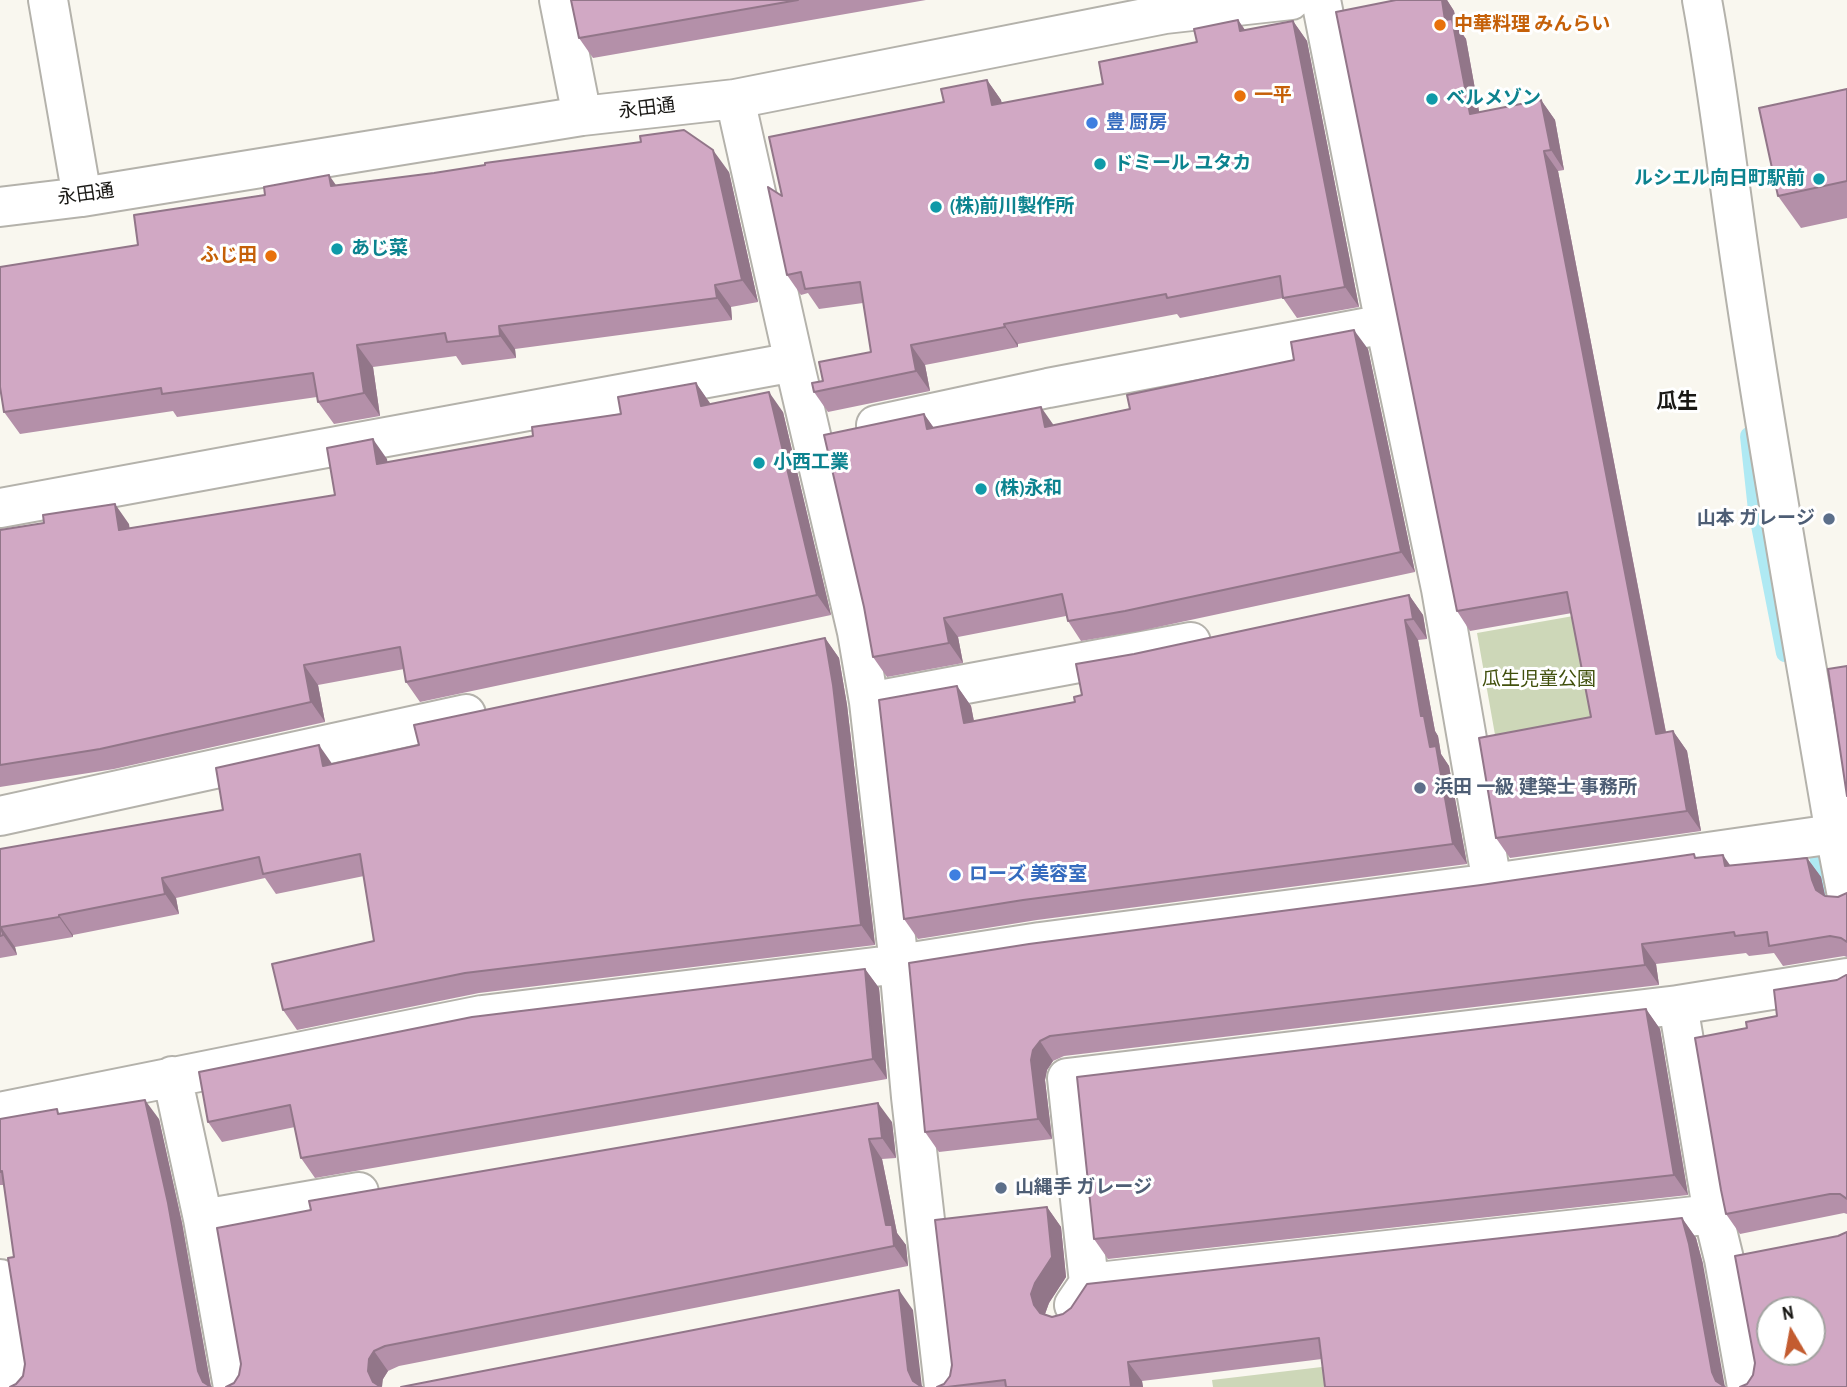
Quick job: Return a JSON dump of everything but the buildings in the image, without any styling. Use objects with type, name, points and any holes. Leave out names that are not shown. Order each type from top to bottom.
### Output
[{"type":"street","points":[[48,0],[82,197]]},
{"type":"street","points":[[559,0],[582,116]]},
{"type":"street","name":"永田通","points":[[0,207],[82,197],[582,116],[735,99],[1165,14],[1291,0]]},
{"type":"street","points":[[1321,0],[1385,324],[1427,592],[1492,883]]},
{"type":"street","points":[[1702,0],[1743,279],[1841,833],[1847,897]]},
{"type":"street","points":[[735,99],[812,439],[844,635],[869,702],[899,964],[897,1100],[918,1287],[944,1387]]},
{"type":"street","points":[[812,439],[1048,388],[1385,324]]},
{"type":"street","points":[[0,508],[794,362]]},
{"type":"street","points":[[869,702],[1143,652],[1224,634]]},
{"type":"street","points":[[0,816],[494,709]]},
{"type":"street","points":[[0,1112],[482,1015],[899,964],[1040,942],[1492,883],[1841,833]]},
{"type":"street","points":[[1067,1315],[1089,1283],[1066,1078],[1678,1005],[1847,978]]},
{"type":"street","points":[[1678,1005],[1713,1214],[1737,1256],[1747,1387]]},
{"type":"street","points":[[172,1076],[203,1219],[233,1387]]},
{"type":"street","points":[[203,1219],[393,1187]]},
{"type":"street","points":[[1089,1283],[1713,1214]]},
{"type":"street","points":[[0,1279],[17,1387]]},
{"type":"green space","name":"瓜生児童公園","points":[[1579,615],[1601,728],[1497,746],[1477,633]]},
{"type":"green space","points":[[1330,1366],[1332,1387],[1213,1387],[1212,1380]]},
{"type":"waterway","points":[[1749,436],[1757,510],[1785,653]]},
{"type":"waterway","points":[[1816,833],[1823,899]]},
{"type":"place","name":"中華料理 みんらい","points":[[1440,25]]},
{"type":"place","name":"一平","points":[[1240,96]]},
{"type":"place","name":"ベルメゾン","points":[[1432,99]]},
{"type":"place","name":"豊 厨房","points":[[1092,123]]},
{"type":"place","name":"ドミール ユタカ","points":[[1100,164]]},
{"type":"place","name":"ルシエル向日町駅前","points":[[1819,179]]},
{"type":"place","name":"(株)前川製作所","points":[[936,207]]},
{"type":"place","name":"あじ菜","points":[[337,249]]},
{"type":"place","name":"ふじ田","points":[[271,256]]},
{"type":"place","name":"小西工業","points":[[759,463]]},
{"type":"place","name":"(株)永和","points":[[981,489]]},
{"type":"place","name":"山本 ガレージ","points":[[1829,519]]},
{"type":"place","name":"浜田 一級 建築士 事務所","points":[[1420,788]]},
{"type":"place","name":"ローズ 美容室","points":[[955,875]]},
{"type":"place","name":"山縄手 ガレージ","points":[[1001,1188]]},
{"type":"district","name":"瓜生","points":[[1677,402]]}]
